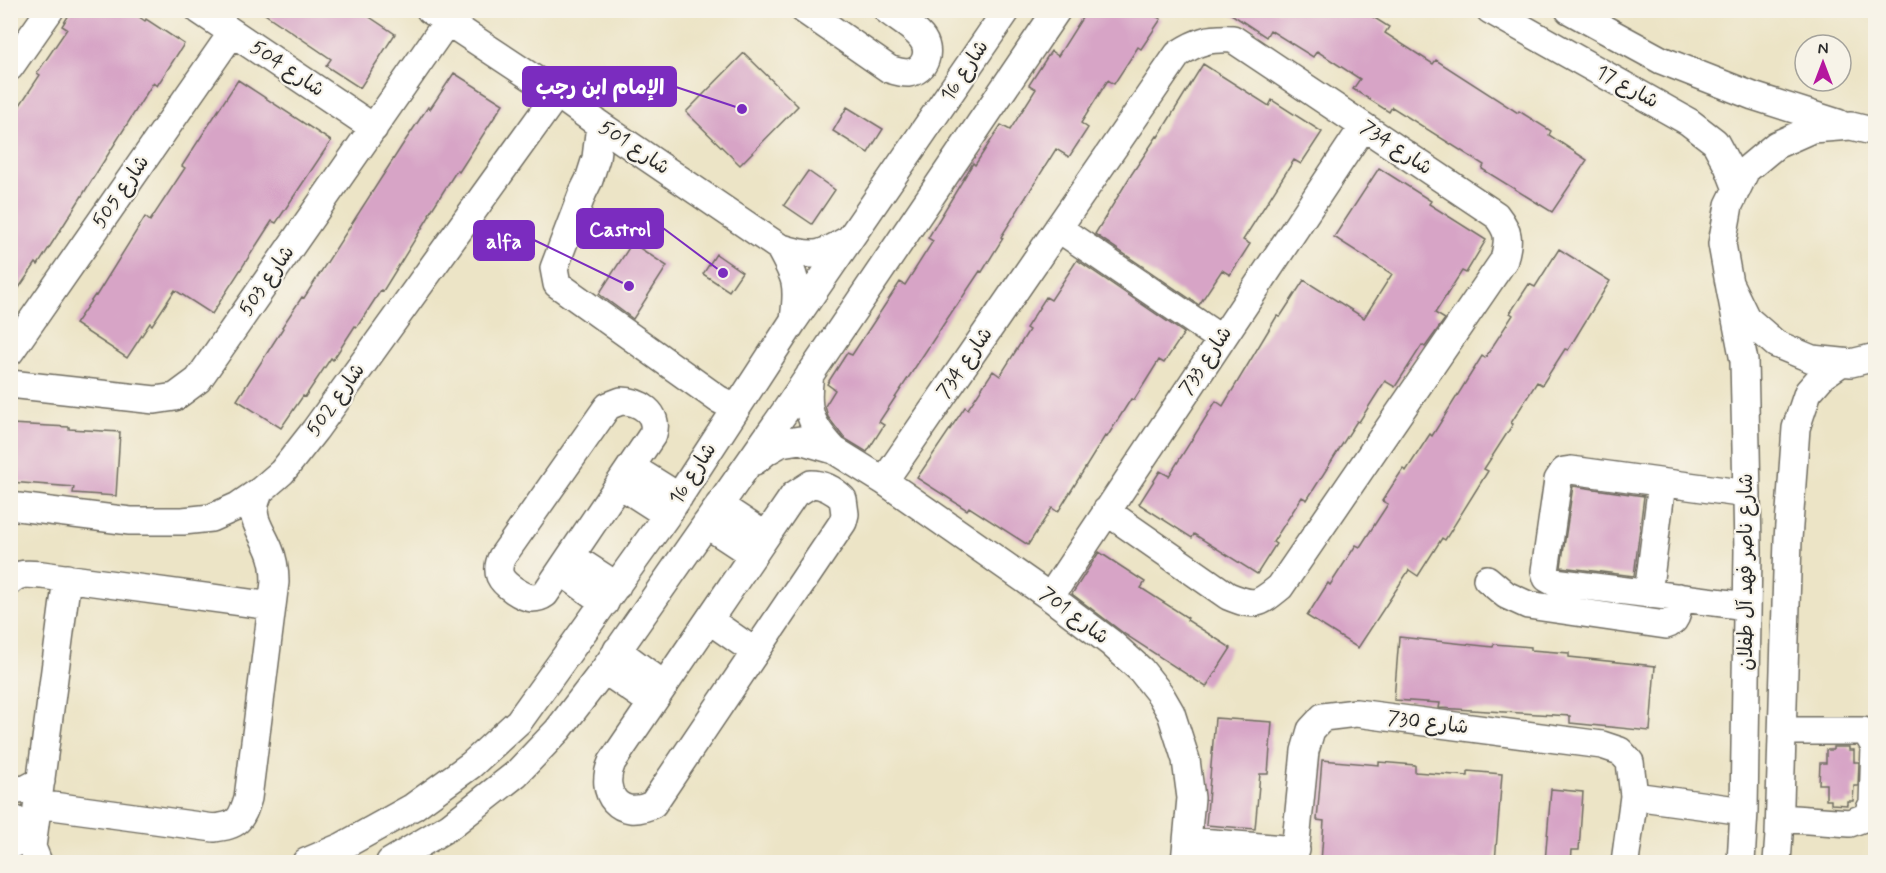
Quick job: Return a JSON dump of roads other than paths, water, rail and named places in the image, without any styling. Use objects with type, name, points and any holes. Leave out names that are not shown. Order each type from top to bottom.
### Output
[{"type":"street","points":[[10,67],[50,10]]},
{"type":"street","name":"شارع 504","points":[[199,10],[374,128]]},
{"type":"street","points":[[804,10],[889,69],[909,73],[917,70],[925,64],[926,45],[922,38],[887,10]]},
{"type":"street","name":"شارع 16","points":[[306,862],[341,847],[413,807],[471,765],[519,721],[673,506],[794,320],[1007,10]]},
{"type":"street","points":[[934,191],[954,133],[1039,10]]},
{"type":"street","name":"شارع 16","points":[[390,862],[450,826],[516,774],[558,730],[611,660],[743,471],[1058,10]]},
{"type":"street","name":"شارع 17","points":[[1490,10],[1689,122],[1714,142],[1728,166],[1737,189]]},
{"type":"street","name":"شارع 17","points":[[1569,10],[1661,60],[1753,96],[1867,128]]},
{"type":"street","name":"شارع 501","points":[[438,16],[557,94],[779,247],[797,253],[816,255],[826,253],[851,238]]},
{"type":"street","name":"شارع 503","points":[[10,384],[155,400],[175,397],[198,380],[374,128],[438,16]]},
{"type":"street","name":"شارع 505","points":[[10,352],[232,33]]},
{"type":"street","name":"شارع 734","points":[[884,481],[1178,54],[1191,46],[1211,38],[1233,39],[1496,215],[1506,228],[1508,241],[1504,260],[1280,588],[1263,601],[1246,603],[1228,596],[1106,511]]},
{"type":"street","points":[[925,64],[957,84]]},
{"type":"street","name":"شارع 502","points":[[10,506],[130,521],[183,521],[212,518],[238,506],[260,491],[282,472],[315,430],[557,94]]},
{"type":"street","points":[[600,125],[596,158],[589,180],[554,268],[557,284],[718,399],[736,408]]},
{"type":"street","name":"شارع 733","points":[[1050,597],[1364,127]]},
{"type":"street","name":"شارع ناصر فهد آل طفلان","points":[[1741,862],[1744,811],[1748,551],[1744,361],[1722,244],[1729,205],[1746,170],[1776,145],[1812,129],[1867,128]]},
{"type":"street","points":[[1058,228],[1221,339]]},
{"type":"street","name":"شارع 501","points":[[779,247],[796,283],[794,320]]},
{"type":"street","points":[[1729,283],[1746,318],[1776,344],[1812,359],[1864,360]]},
{"type":"street","name":"شارع ناصر فهد آل طفلان","points":[[1777,862],[1788,539],[1796,428],[1808,392],[1823,375],[1864,360]]},
{"type":"street","name":"شارع 701","points":[[810,374],[807,397],[811,419],[819,433],[834,450]]},
{"type":"street","points":[[621,401],[637,404],[650,413],[655,423],[653,434],[625,475],[545,594],[534,598],[522,595],[504,582],[499,570],[502,557],[608,406],[621,401]]},
{"type":"street","name":"شارع 701","points":[[743,471],[767,451],[781,443],[800,440],[834,450],[884,481],[1050,597],[1111,643],[1141,670],[1160,694],[1171,713],[1186,760],[1191,798],[1186,852]]},
{"type":"street","points":[[1747,494],[1571,470],[1564,471],[1558,480],[1545,567],[1547,578],[1554,582],[1747,606]]},
{"type":"street","points":[[625,475],[673,506]]},
{"type":"street","points":[[1648,594],[1662,483]]},
{"type":"street","points":[[811,484],[819,484],[828,488],[843,499],[845,514],[843,522],[652,804],[642,809],[630,810],[614,801],[608,791],[606,780],[612,762],[759,545],[794,495],[811,484]]},
{"type":"street","points":[[28,809],[214,828],[230,826],[243,815],[248,798],[263,604],[275,566],[253,513],[260,491]]},
{"type":"street","points":[[713,514],[759,545]]},
{"type":"street","points":[[212,518],[235,526],[254,557],[263,604]]},
{"type":"street","points":[[1748,551],[1760,551],[1769,555],[1773,563],[1770,666],[1784,684]]},
{"type":"street","points":[[566,563],[611,594]]},
{"type":"street","points":[[10,581],[15,576],[24,574],[263,604]]},
{"type":"street","points":[[10,846],[28,809],[67,578]]},
{"type":"street","points":[[1487,579],[1506,595],[1528,605],[1666,625],[1672,623],[1676,617],[1679,597]]},
{"type":"street","points":[[708,620],[755,652]]},
{"type":"street","points":[[611,660],[658,694]]},
{"type":"street","name":"شارع 730","points":[[1186,852],[1295,856],[1305,751],[1311,730],[1323,717],[1356,713],[1602,745],[1620,751],[1630,762],[1634,796],[1625,862]]},
{"type":"street","points":[[1780,818],[1850,823],[1866,817],[1874,803],[1875,747],[1863,731],[1783,731]]},
{"type":"street","points":[[10,791],[26,789],[32,847],[38,862]]},
{"type":"street","points":[[1634,796],[1744,811]]},
{"type":"place","name":"الإمام ابن رجب","points":[[742,109]]},
{"type":"place","name":"Castrol","points":[[723,273]]},
{"type":"place","name":"alfa","points":[[629,286]]}]
